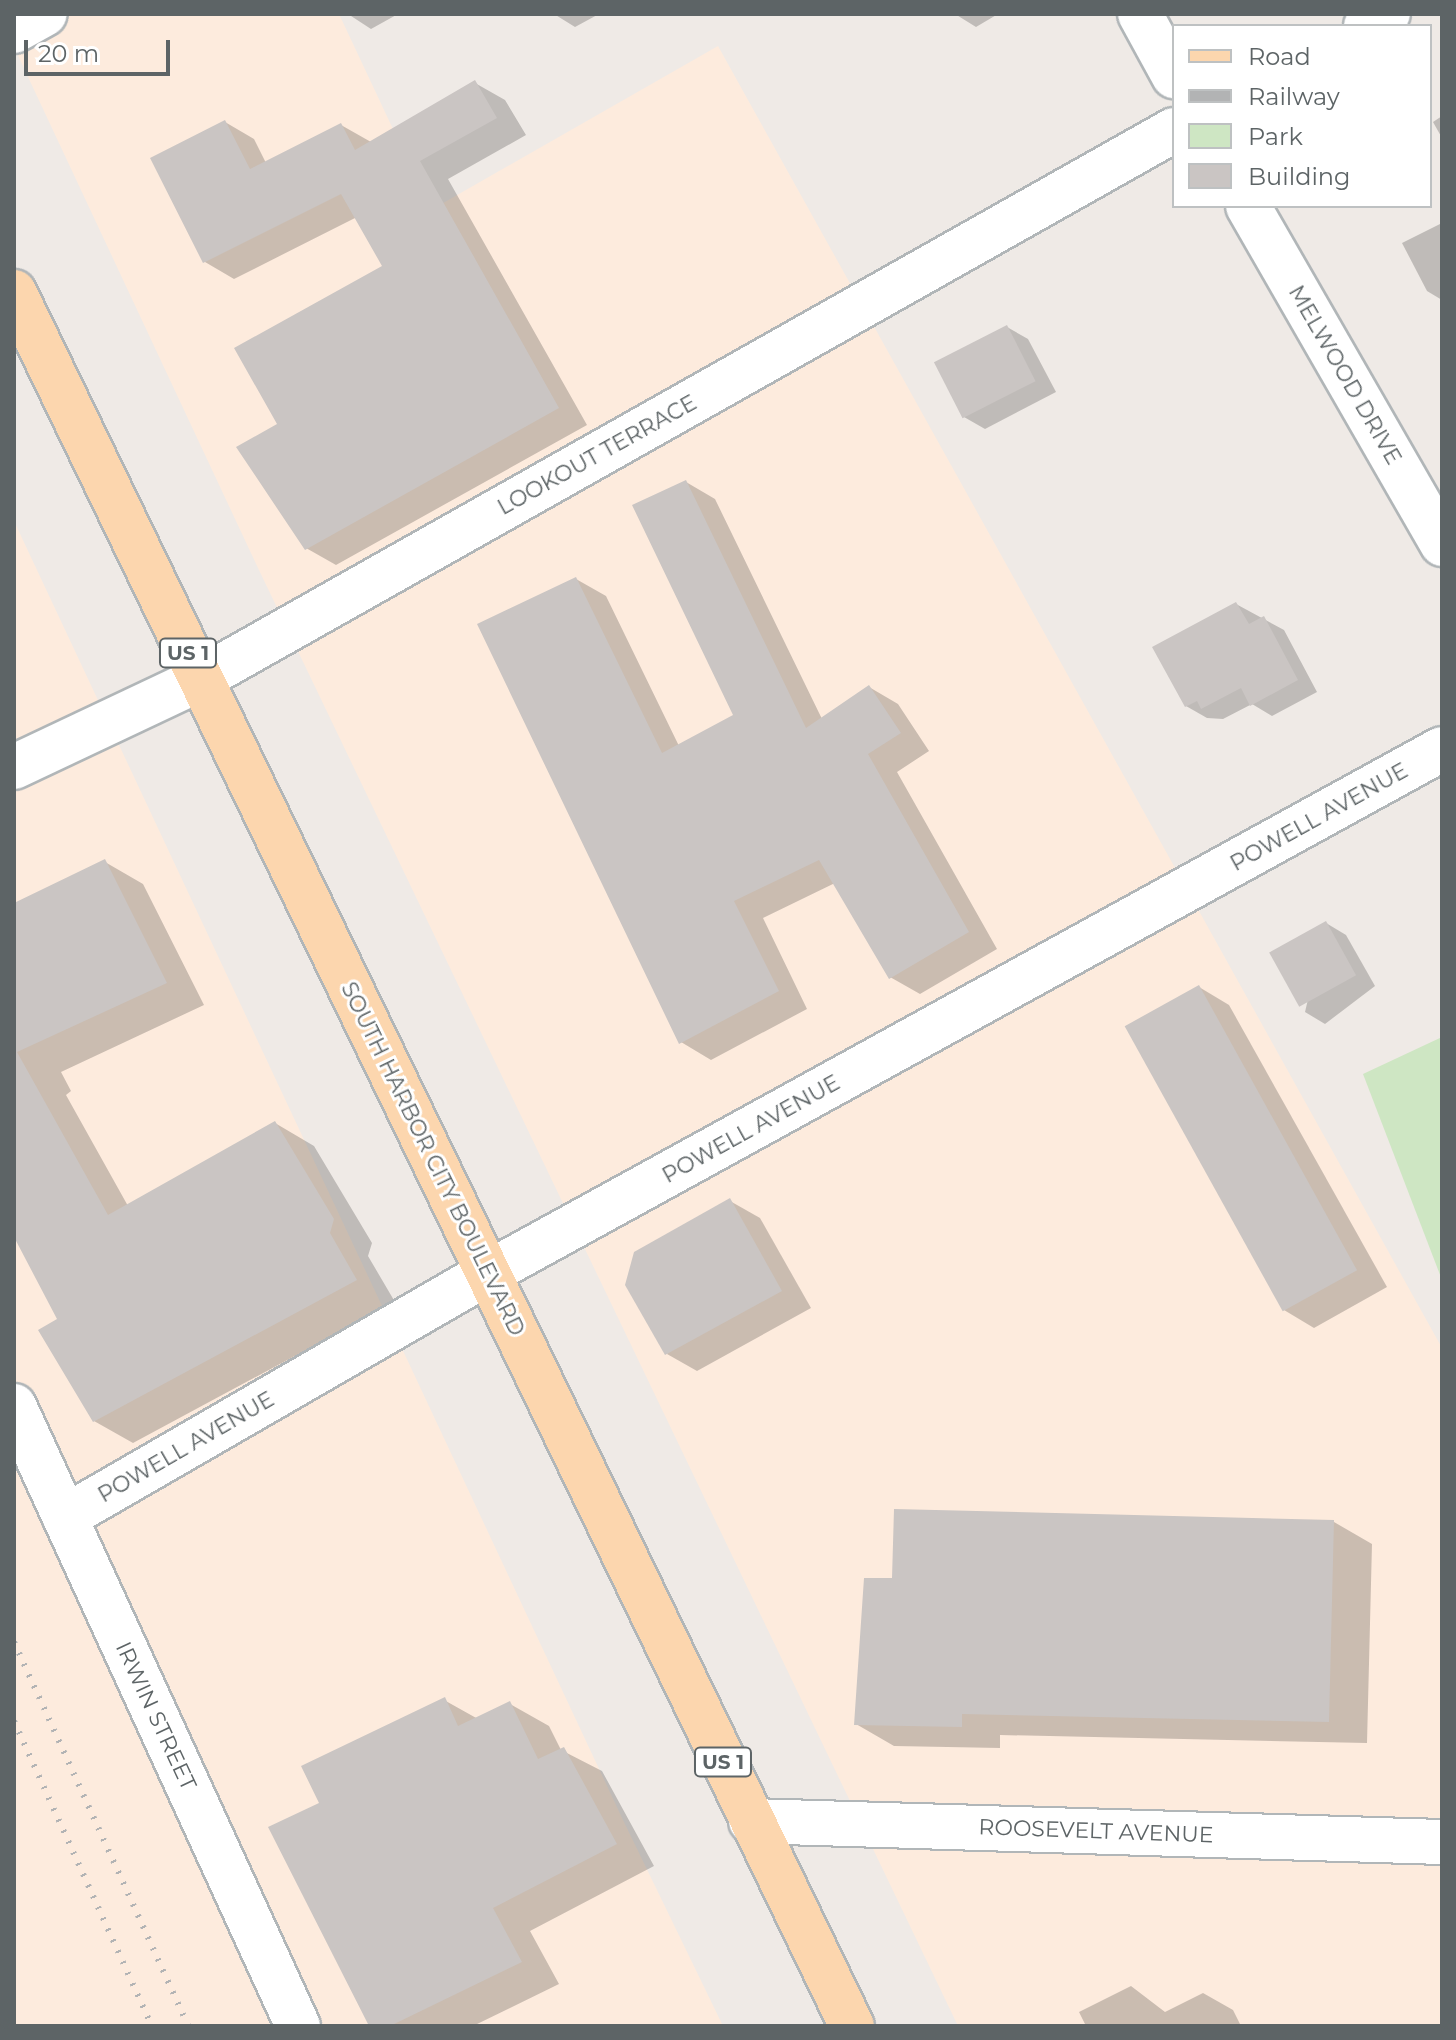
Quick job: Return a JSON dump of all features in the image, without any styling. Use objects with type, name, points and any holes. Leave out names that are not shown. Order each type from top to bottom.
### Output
[{"type":"main road","name":"SOUTH HARBOR CITY BOULEVARD","points":[[14,292],[852,2026]]},
{"type":"street","points":[[14,31],[45,14]]},
{"type":"street","points":[[1140,14],[1172,72]]},
{"type":"street","points":[[1370,24],[1388,14]]},
{"type":"street","name":"LOOKOUT TERRACE","points":[[14,767],[200,679],[1172,131]]},
{"type":"street","name":"MELWOOD DRIVE","points":[[1249,208],[1442,544]]},
{"type":"street","name":"POWELL AVENUE","points":[[65,1517],[488,1273],[1442,749]]},
{"type":"street","name":"IRWIN STREET","points":[[14,1406],[298,2026]]},
{"type":"street","name":"ROOSEVELT AVENUE","points":[[751,1821],[1442,1842]]},
{"type":"shaded area","points":[[14,14],[339,14],[431,210],[718,46],[1442,1348],[1442,2026],[958,2026],[258,568],[14,47]]},
{"type":"shaded area","points":[[14,521],[623,1820],[723,2026],[14,2026]]},
{"type":"green space","points":[[1442,1037],[1442,1280],[1363,1074]]},
{"type":"building","points":[[475,80],[497,118],[420,161],[559,408],[305,550],[236,447],[277,424],[234,348],[382,266],[341,194],[203,263],[150,158],[225,120],[250,169],[341,123],[355,150]]},
{"type":"building","points":[[1007,325],[1036,381],[963,418],[934,362]]},
{"type":"building","points":[[686,480],[806,728],[869,685],[901,733],[868,754],[969,932],[889,979],[819,860],[734,901],[779,991],[679,1044],[477,624],[576,577],[662,753],[733,715],[632,505]]},
{"type":"building","points":[[1236,602],[1249,624],[1264,616],[1298,680],[1250,706],[1241,688],[1201,709],[1197,701],[1185,707],[1152,647]]},
{"type":"building","points":[[105,859],[167,983],[17,1052],[108,1215],[275,1121],[334,1219],[330,1233],[357,1280],[93,1422],[38,1330],[57,1319],[14,1237],[14,903]]},
{"type":"building","points":[[1326,921],[1356,975],[1299,1007],[1269,953]]},
{"type":"building","points":[[1199,985],[1357,1270],[1283,1311],[1125,1026]]},
{"type":"building","points":[[730,1198],[782,1291],[665,1355],[625,1285],[634,1252]]},
{"type":"building","points":[[894,1509],[1334,1520],[1329,1722],[962,1714],[962,1727],[854,1725],[864,1578],[892,1578]]},
{"type":"building","points":[[445,1697],[458,1726],[510,1701],[538,1759],[564,1747],[617,1844],[493,1908],[522,1962],[390,2026],[369,2026],[268,1827],[319,1803],[301,1766]]},
{"type":"railway","points":[[14,1642],[188,2026]]},
{"type":"railway","points":[[14,1721],[152,2026]]}]
